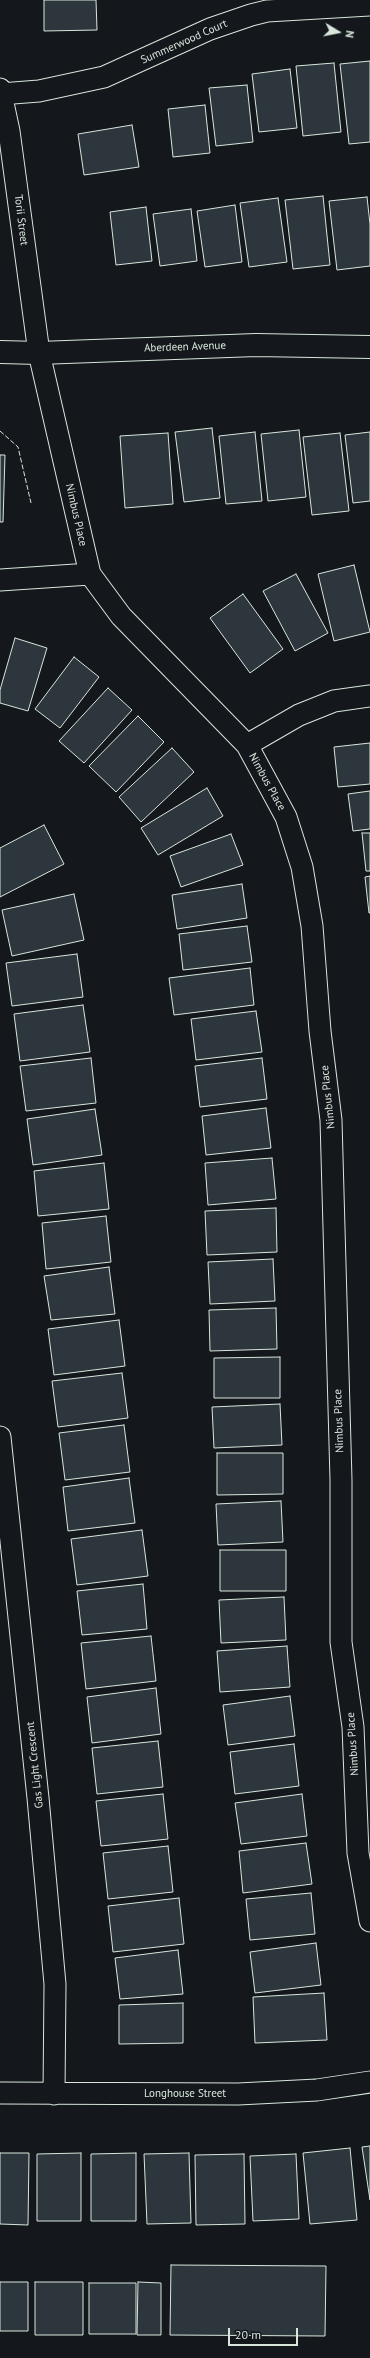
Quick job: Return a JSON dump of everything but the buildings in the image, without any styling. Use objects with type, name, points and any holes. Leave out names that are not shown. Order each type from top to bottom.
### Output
[{"type":"street","name":"Summerwood Court","points":[[0,92],[39,90],[104,77],[210,29],[267,11],[370,5]]},
{"type":"street","name":"Torii Street","points":[[0,92],[9,131],[39,353]]},
{"type":"street","name":"Aberdeen Avenue","points":[[0,352],[39,353],[256,345],[370,347]]},
{"type":"street","name":"Nimbus Place","points":[[39,353],[90,574],[121,616],[247,745],[286,817],[302,866],[312,926],[320,1031],[331,1120],[340,1480],[341,1642],[353,1727],[358,1853],[370,1921]]},
{"type":"street","points":[[0,580],[90,574]]},
{"type":"street","points":[[247,745],[299,715],[334,701],[370,696]]},
{"type":"street","name":"Gas Light Crescent","points":[[0,1437],[38,1798],[55,1984],[54,2094]]},
{"type":"street","name":"Longhouse Street","points":[[0,2093],[238,2094],[317,2090],[370,2082]]},
{"type":"fence","points":[[0,431],[18,447],[31,503]]}]
